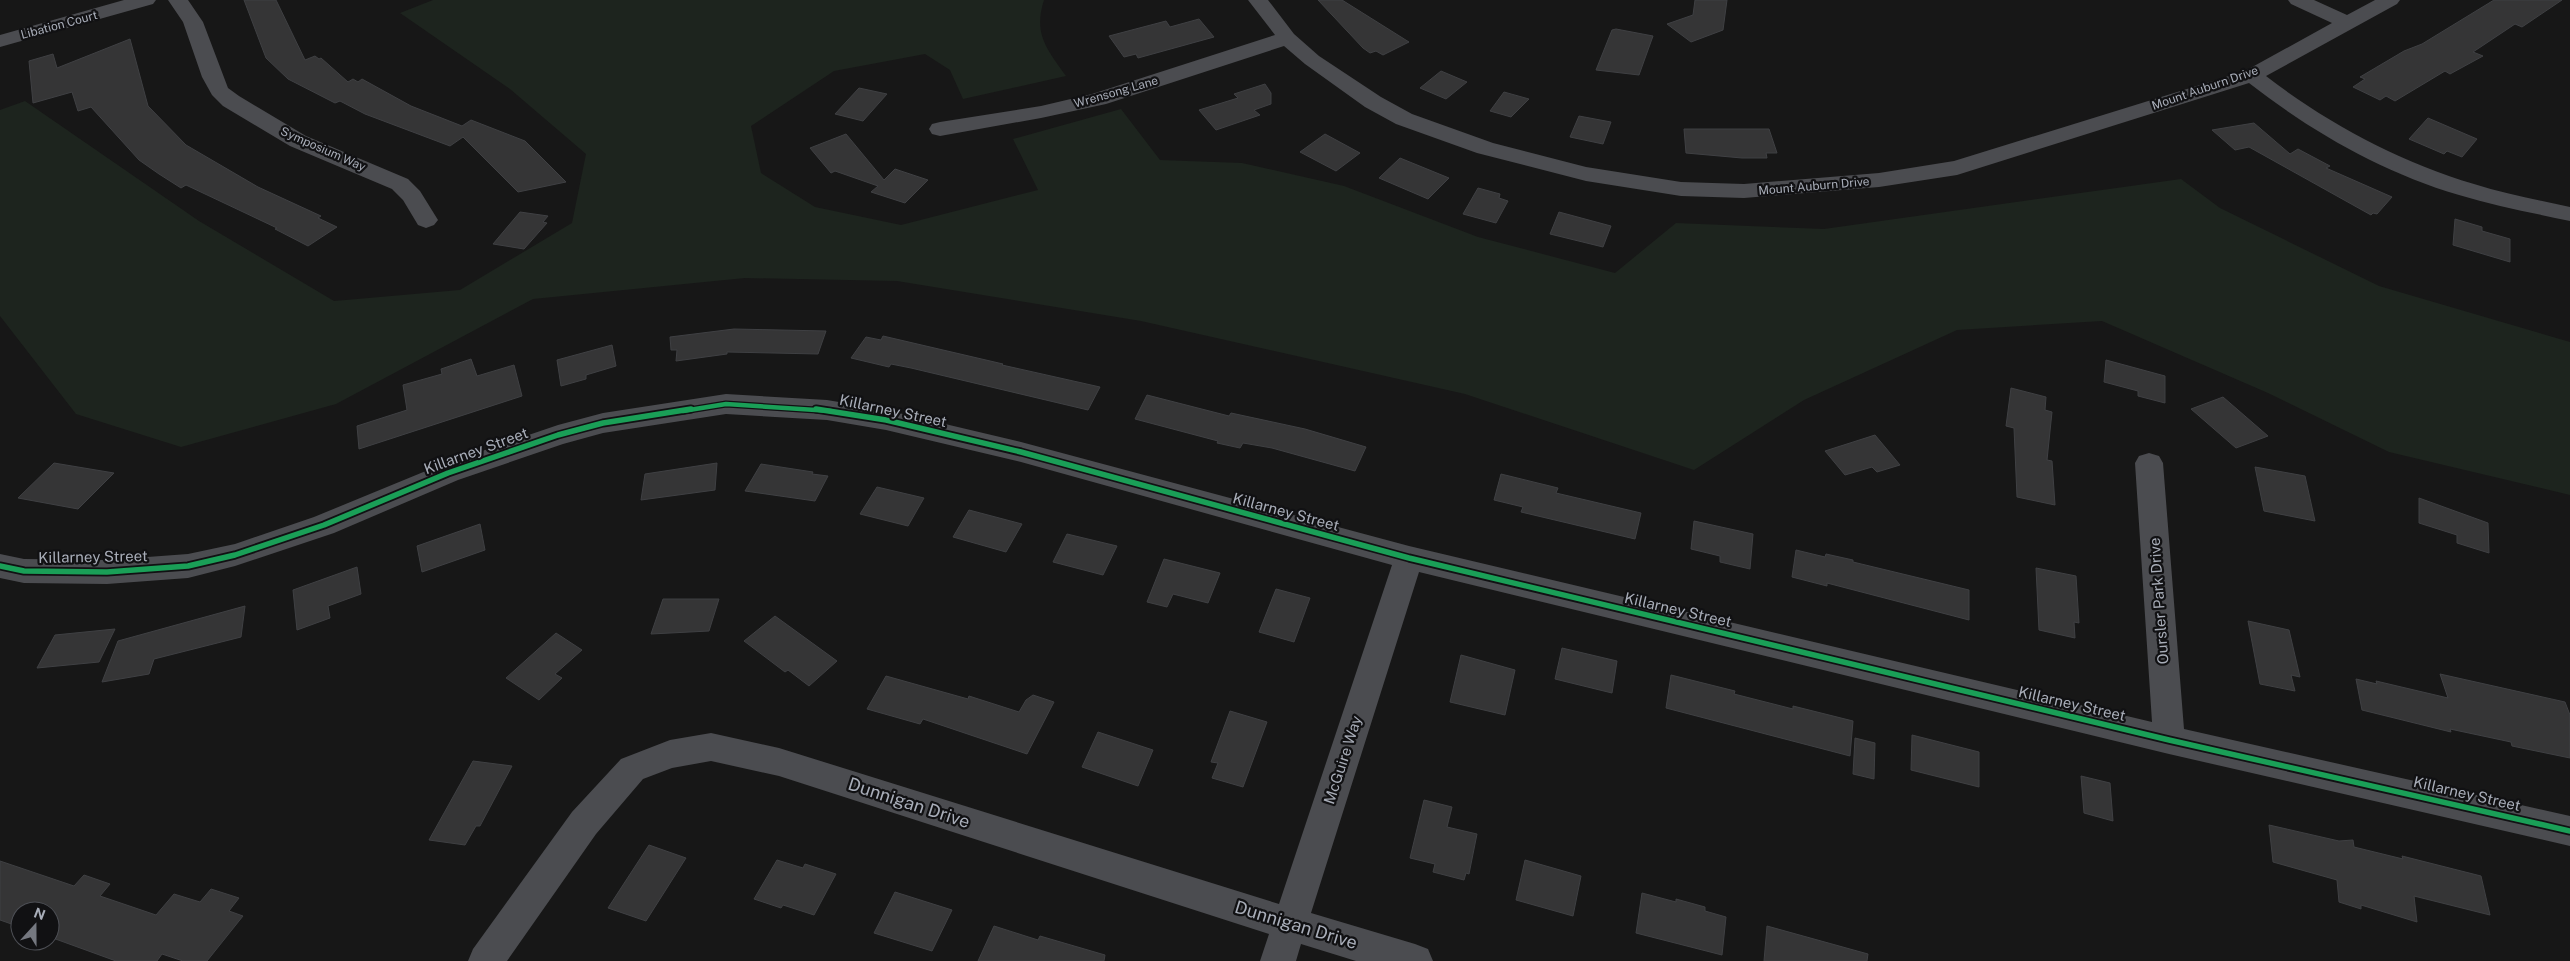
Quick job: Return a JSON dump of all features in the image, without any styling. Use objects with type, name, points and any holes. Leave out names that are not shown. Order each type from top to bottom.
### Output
[{"type":"street","name":"Libation Court","points":[[0,41],[146,0]]},
{"type":"street","name":"Symposium Way","points":[[178,0],[193,22],[204,58],[219,91],[248,113],[298,141],[381,174],[400,184],[416,201],[426,220]]},
{"type":"street","name":"Mount Auburn Drive","points":[[1258,0],[1287,38],[1343,82],[1404,118],[1485,148],[1586,174],[1681,189],[1744,191],[1800,188],[1879,180],[1957,168],[2252,75],[2390,0]]},
{"type":"street","points":[[2298,0],[2348,24]]},
{"type":"street","name":"Wrensong Lane","points":[[940,129],[1041,112],[1098,98],[1287,38]]},
{"type":"street","points":[[2252,75],[2300,111],[2374,152],[2406,166],[2451,184],[2494,197],[2570,214]]},
{"type":"street","name":"Killarney Street","points":[[0,566],[24,571],[106,572],[188,566],[235,555],[324,525],[448,473],[558,435],[654,414],[726,404],[818,409],[886,420],[1031,455],[1409,558],[2169,740],[2570,831]]},
{"type":"street","name":"Oursler Park Drive","points":[[2149,463],[2169,740]]},
{"type":"street","name":"McGuire Way","points":[[1278,961],[1409,558]]},
{"type":"street","name":"Dunnigan Drive","points":[[486,961],[584,823],[632,769],[670,754],[711,747],[779,762],[1290,924],[1416,961]]},
{"type":"shaded area","points":[[433,0],[1044,0],[1040,22],[1041,32],[1053,58],[1066,76],[963,99],[950,70],[925,54],[834,71],[751,126],[761,173],[815,207],[901,225],[1038,190],[1013,139],[1121,109],[1160,160],[1242,163],[1344,186],[1478,237],[1615,273],[1676,223],[1824,229],[2181,179],[2220,208],[2379,286],[2570,342],[2570,495],[2389,452],[2268,393],[2102,321],[1957,330],[1804,400],[1694,470],[1465,394],[1141,321],[897,281],[745,278],[533,299],[336,404],[181,447],[76,414],[0,316],[0,110],[25,101],[199,221],[334,301],[460,290],[572,223],[586,154],[510,89],[400,13]]},
{"type":"building","points":[[244,0],[276,0],[305,60],[315,56],[319,59],[321,58],[348,82],[353,79],[358,82],[362,79],[411,106],[462,126],[471,120],[525,141],[566,182],[518,192],[463,137],[450,146],[365,114],[340,101],[335,103],[288,79],[266,58]]},
{"type":"building","points":[[1318,0],[1342,0],[1409,42],[1383,55],[1376,51],[1370,53]]},
{"type":"building","points":[[1695,0],[1727,0],[1723,30],[1691,42],[1667,24],[1693,15]]},
{"type":"building","points":[[2494,0],[2562,0],[2522,27],[2515,24],[2473,52],[2483,56],[2450,74],[2445,71],[2395,101],[2386,96],[2380,100],[2353,87],[2365,79],[2360,77],[2404,51],[2422,44]]},
{"type":"building","points":[[1199,19],[1214,37],[1138,58],[1136,54],[1124,57],[1109,36],[1166,21],[1170,27]]},
{"type":"building","points":[[1616,29],[1653,36],[1639,75],[1596,70],[1612,30]]},
{"type":"building","points":[[130,39],[148,106],[186,145],[258,187],[321,216],[318,218],[337,227],[308,246],[275,229],[277,228],[186,185],[181,188],[159,174],[139,160],[91,107],[78,111],[72,92],[33,103],[29,61],[53,54],[57,68]]},
{"type":"building","points":[[1441,71],[1467,82],[1446,99],[1420,88]]},
{"type":"building","points":[[1265,84],[1271,93],[1271,104],[1254,110],[1260,115],[1216,130],[1199,110],[1238,98],[1234,94]]},
{"type":"building","points":[[859,88],[887,94],[863,121],[835,114]]},
{"type":"building","points":[[1504,92],[1529,99],[1511,117],[1490,111]]},
{"type":"building","points":[[1579,116],[1611,122],[1603,144],[1570,137]]},
{"type":"building","points":[[2428,118],[2477,139],[2462,157],[2447,151],[2444,154],[2409,139]]},
{"type":"building","points":[[2254,123],[2290,154],[2298,149],[2330,166],[2326,168],[2392,197],[2377,214],[2373,213],[2371,215],[2249,147],[2235,150],[2212,130]]},
{"type":"building","points":[[1684,129],[1769,129],[1777,153],[1766,153],[1767,158],[1742,158],[1686,153]]},
{"type":"building","points":[[846,134],[884,180],[895,169],[928,180],[905,203],[871,192],[878,186],[835,171],[831,173],[810,148]]},
{"type":"building","points":[[1325,134],[1360,153],[1336,171],[1300,152]]},
{"type":"building","points":[[1400,158],[1449,178],[1428,199],[1379,178]]},
{"type":"building","points":[[1478,188],[1500,194],[1499,198],[1508,201],[1496,223],[1463,214]]},
{"type":"building","points":[[520,212],[548,216],[543,222],[547,223],[524,249],[493,244]]},
{"type":"building","points":[[1559,212],[1611,226],[1603,247],[1550,234]]},
{"type":"building","points":[[2455,219],[2482,227],[2482,231],[2510,239],[2510,262],[2453,245]]},
{"type":"building","points":[[734,329],[826,331],[818,354],[727,352],[727,354],[676,361],[677,350],[671,350],[670,337]]},
{"type":"building","points":[[883,336],[1100,387],[1088,410],[911,368],[891,364],[889,367],[851,358],[866,337],[881,340]]},
{"type":"building","points":[[612,345],[616,366],[586,375],[586,379],[561,386],[557,360]]},
{"type":"building","points":[[471,359],[477,376],[514,365],[522,396],[359,449],[357,426],[407,410],[403,385],[442,374],[441,369]]},
{"type":"building","points":[[2106,360],[2165,376],[2165,403],[2138,396],[2138,391],[2104,382]]},
{"type":"building","points":[[2011,388],[2046,397],[2045,410],[2052,412],[2047,460],[2052,461],[2055,505],[2017,497],[2014,428],[2006,426]]},
{"type":"building","points":[[1147,395],[1229,416],[1231,413],[1305,429],[1366,447],[1355,471],[1272,448],[1243,443],[1240,448],[1217,443],[1218,441],[1135,419]]},
{"type":"building","points":[[2223,397],[2268,436],[2236,448],[2191,409]]},
{"type":"building","points":[[1875,435],[1900,465],[1877,472],[1872,467],[1845,475],[1825,451]]},
{"type":"building","points":[[54,463],[114,473],[78,509],[18,498]]},
{"type":"building","points":[[717,463],[715,490],[641,500],[645,474]]},
{"type":"building","points":[[761,464],[828,476],[815,501],[745,491]]},
{"type":"building","points":[[2255,467],[2305,476],[2315,521],[2264,511]]},
{"type":"building","points":[[1501,474],[1558,488],[1556,493],[1641,513],[1635,539],[1521,512],[1523,507],[1494,500]]},
{"type":"building","points":[[877,487],[924,498],[908,526],[860,514]]},
{"type":"building","points":[[2419,498],[2488,523],[2489,553],[2457,543],[2457,535],[2419,523]]},
{"type":"building","points":[[969,510],[1022,524],[1006,552],[953,537]]},
{"type":"building","points":[[1694,521],[1753,534],[1750,569],[1720,562],[1720,556],[1691,549]]},
{"type":"building","points":[[480,524],[485,550],[422,572],[417,546]]},
{"type":"building","points":[[1067,534],[1117,546],[1103,575],[1053,562]]},
{"type":"building","points":[[1796,550],[1825,557],[1826,554],[1853,560],[1853,562],[1969,590],[1969,620],[1827,583],[1827,586],[1792,577]]},
{"type":"building","points":[[1164,559],[1220,573],[1208,603],[1173,594],[1167,607],[1147,602]]},
{"type":"building","points":[[357,567],[361,594],[328,606],[330,618],[297,630],[293,590]]},
{"type":"building","points":[[2036,568],[2076,576],[2079,623],[2074,622],[2075,638],[2039,630]]},
{"type":"building","points":[[1276,589],[1310,598],[1294,642],[1259,632]]},
{"type":"building","points":[[663,599],[719,599],[709,631],[651,634]]},
{"type":"building","points":[[245,606],[241,637],[154,659],[149,674],[102,682],[118,641]]},
{"type":"building","points":[[775,616],[837,661],[809,686],[788,670],[785,672],[744,641]]},
{"type":"building","points":[[2248,621],[2289,630],[2300,677],[2291,675],[2295,691],[2260,684]]},
{"type":"building","points":[[115,629],[99,662],[37,668],[55,635]]},
{"type":"building","points":[[556,633],[582,650],[555,674],[562,678],[539,700],[506,678]]},
{"type":"building","points":[[1562,648],[1617,661],[1612,693],[1555,679]]},
{"type":"building","points":[[1461,655],[1515,670],[1505,715],[1450,702]]},
{"type":"building","points":[[2440,674],[2565,702],[2570,715],[2570,758],[2512,746],[2511,742],[2450,729],[2451,732],[2362,710],[2356,679],[2377,684],[2376,681],[2448,698]]},
{"type":"building","points":[[1671,675],[1735,691],[1734,694],[1793,709],[1793,706],[1853,721],[1850,756],[1666,708]]},
{"type":"building","points":[[886,676],[968,699],[969,696],[1019,712],[1026,700],[1033,695],[1054,702],[1027,754],[923,719],[920,724],[867,709]]},
{"type":"building","points":[[1230,711],[1267,722],[1243,787],[1212,778],[1218,763],[1211,762]]},
{"type":"building","points":[[1098,732],[1153,750],[1138,786],[1082,767]]},
{"type":"building","points":[[1912,735],[1979,752],[1979,787],[1911,770]]},
{"type":"building","points":[[1855,738],[1875,743],[1874,779],[1853,774]]},
{"type":"building","points":[[473,761],[512,766],[480,826],[476,826],[465,845],[429,840]]},
{"type":"building","points":[[2081,776],[2110,783],[2113,821],[2084,813]]},
{"type":"building","points":[[1424,800],[1452,807],[1447,827],[1477,834],[1469,874],[1466,873],[1464,880],[1433,872],[1435,864],[1410,858]]},
{"type":"building","points":[[2269,825],[2339,841],[2353,840],[2354,847],[2403,859],[2402,856],[2481,876],[2490,915],[2414,896],[2417,922],[2361,905],[2361,909],[2339,902],[2337,880],[2273,862]]},
{"type":"building","points":[[649,845],[686,858],[646,921],[608,908]]},
{"type":"building","points":[[777,860],[803,868],[805,864],[836,874],[814,915],[783,905],[781,908],[754,899]]},
{"type":"building","points":[[1525,860],[1581,876],[1573,916],[1516,900]]},
{"type":"building","points":[[0,861],[74,886],[84,875],[110,884],[100,896],[156,915],[174,894],[200,902],[211,889],[239,898],[229,911],[243,916],[207,961],[183,961],[162,954],[157,961],[116,961],[60,941],[60,901],[10,901],[10,924],[0,920]]},
{"type":"building","points":[[895,892],[952,910],[932,951],[874,933]]},
{"type":"building","points":[[1642,893],[1676,902],[1676,899],[1705,907],[1705,911],[1726,917],[1722,955],[1636,933]]},
{"type":"building","points":[[994,926],[1038,940],[1040,936],[1105,955],[1104,961],[978,961]]},
{"type":"building","points":[[1767,926],[1868,954],[1867,961],[1764,961]]},
{"type":"cycle path","points":[[0,566],[24,571],[107,572],[188,566],[235,555],[324,525],[448,473],[558,435],[603,423],[726,404],[827,410],[886,420],[1021,452],[1409,558],[2169,740],[2570,831]]}]
